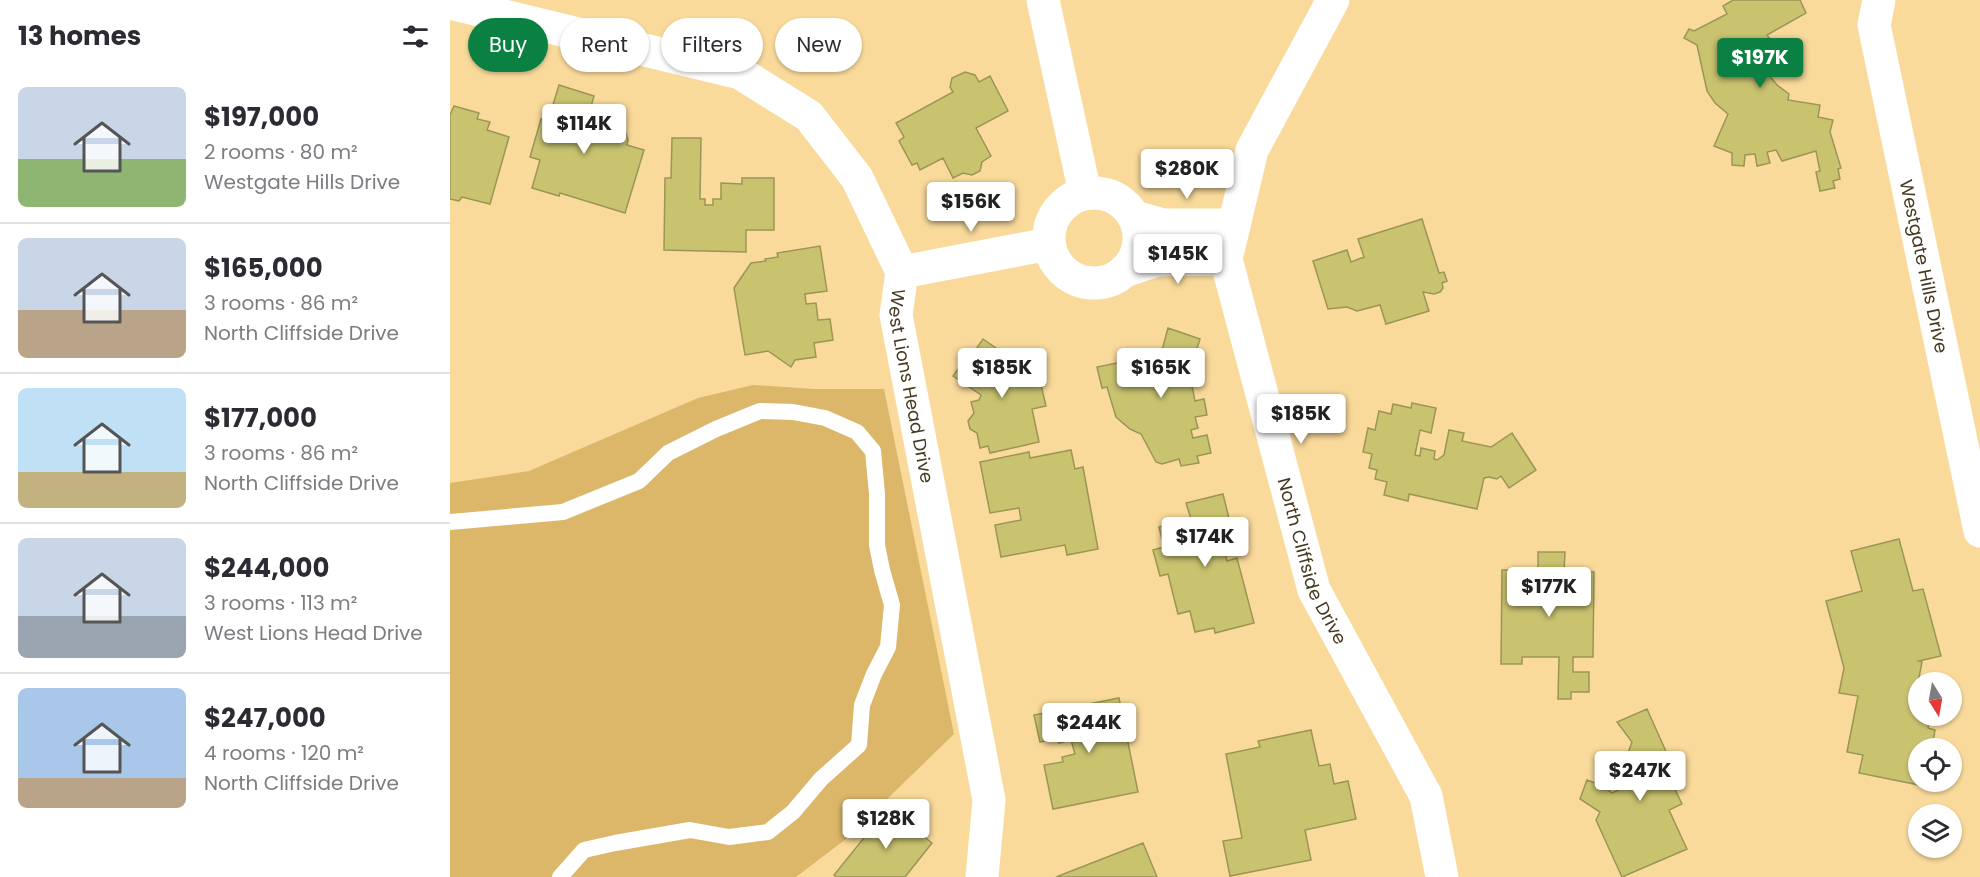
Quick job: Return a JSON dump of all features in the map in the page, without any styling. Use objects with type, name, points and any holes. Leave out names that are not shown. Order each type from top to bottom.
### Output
[{"type":"street","points":[[1043,0],[1085,193]]},
{"type":"street","name":"North Cliffside Drive","points":[[1334,0],[1252,150],[1226,259],[1314,590],[1426,796],[1442,877]]},
{"type":"street","name":"Westgate Hills Drive","points":[[1879,0],[1874,25],[1980,531]]},
{"type":"street","name":"West Lions Head Drive","points":[[452,2],[740,73],[809,116],[857,178],[902,272],[896,315],[989,800],[981,877]]},
{"type":"street","points":[[1124,271],[1134,259],[1139,231],[1134,217],[1125,206],[1113,197],[1100,193],[1085,193],[1071,198],[1060,207],[1052,220],[1048,234],[1050,250],[1056,264],[1067,275],[1081,281],[1096,283],[1111,279],[1124,271],[1157,260],[1226,259]]},
{"type":"street","points":[[1134,217],[1163,225],[1234,225]]},
{"type":"street","points":[[902,272],[1049,244]]},
{"type":"lane","points":[[450,522],[563,512],[639,481],[668,453],[716,429],[760,411],[793,412],[825,417],[857,432],[873,451],[877,494],[877,545],[892,605],[888,647],[862,705],[859,745],[821,779],[793,812],[768,832],[729,837],[690,830],[615,843],[584,850],[560,877]]},
{"type":"shaded area","points":[[753,385],[815,389],[884,389],[954,734],[846,839],[796,877],[450,877],[450,483],[529,471],[698,398]]},
{"type":"building","points":[[1733,0],[1800,0],[1806,13],[1767,35],[1777,49],[1759,57],[1768,74],[1789,94],[1788,100],[1820,105],[1818,117],[1833,120],[1830,132],[1841,168],[1838,169],[1840,179],[1833,181],[1835,188],[1820,191],[1816,172],[1820,171],[1816,151],[1782,161],[1776,150],[1767,152],[1770,163],[1757,166],[1755,154],[1745,155],[1744,166],[1732,165],[1732,153],[1714,146],[1728,114],[1715,103],[1707,91],[1697,45],[1684,38],[1689,29],[1694,31],[1727,14],[1723,6]]},
{"type":"building","points":[[965,72],[975,75],[979,82],[990,76],[1008,111],[976,128],[991,156],[982,162],[980,171],[972,175],[963,173],[953,178],[943,158],[920,170],[917,163],[912,165],[899,141],[904,137],[896,123],[953,92],[950,87],[952,78]]},
{"type":"building","points":[[559,85],[594,96],[584,131],[598,136],[607,125],[617,125],[625,130],[627,145],[644,150],[625,213],[560,193],[559,196],[532,188],[540,160],[530,157],[541,119],[548,121]]},
{"type":"building","points":[[454,106],[479,113],[477,119],[490,122],[487,130],[509,137],[490,204],[462,197],[459,201],[450,199],[450,115]]},
{"type":"building","points":[[672,138],[701,138],[700,199],[705,199],[705,205],[713,205],[713,199],[721,199],[721,183],[742,184],[742,178],[774,178],[774,230],[746,230],[746,252],[664,250],[665,178],[671,178]]},
{"type":"building","points":[[1422,219],[1439,273],[1444,272],[1447,281],[1442,283],[1443,288],[1440,292],[1434,294],[1423,292],[1429,311],[1386,324],[1380,305],[1357,311],[1347,307],[1328,309],[1313,261],[1347,250],[1351,262],[1364,257],[1358,239]]},
{"type":"building","points":[[820,246],[827,291],[805,294],[806,304],[816,303],[818,320],[830,319],[833,340],[814,343],[816,357],[795,360],[791,367],[768,351],[745,355],[734,288],[751,263],[778,257],[777,253]]},
{"type":"building","points":[[1168,328],[1200,339],[1195,355],[1199,385],[1192,386],[1195,401],[1204,399],[1207,415],[1195,417],[1198,428],[1191,430],[1193,438],[1207,435],[1211,453],[1197,456],[1199,463],[1181,466],[1179,459],[1162,464],[1156,462],[1141,434],[1130,429],[1116,417],[1107,387],[1102,388],[1097,367],[1161,354]]},
{"type":"building","points":[[983,339],[1006,355],[999,367],[1002,369],[1026,363],[1027,367],[1036,364],[1046,406],[1032,409],[1039,442],[990,453],[988,446],[980,448],[977,433],[970,429],[968,421],[974,413],[971,402],[979,400],[981,395],[953,376],[972,349],[974,352]]},
{"type":"building","points":[[1412,403],[1436,408],[1431,433],[1420,430],[1415,455],[1420,456],[1421,448],[1435,451],[1434,459],[1437,460],[1444,455],[1449,430],[1464,433],[1462,441],[1491,447],[1512,433],[1536,470],[1509,488],[1501,476],[1497,479],[1484,478],[1477,509],[1409,494],[1408,501],[1384,495],[1387,482],[1375,479],[1377,470],[1369,468],[1372,454],[1363,452],[1368,428],[1375,430],[1379,411],[1391,414],[1393,404],[1411,408]]},
{"type":"building","points":[[1071,450],[1075,469],[1083,467],[1098,549],[1067,555],[1065,545],[1001,557],[995,525],[1021,520],[1019,508],[990,513],[980,462],[1029,452],[1030,458]]},
{"type":"building","points":[[1223,494],[1235,543],[1223,546],[1227,561],[1237,558],[1254,623],[1215,633],[1214,628],[1195,632],[1190,611],[1178,614],[1168,574],[1160,576],[1153,550],[1164,547],[1159,527],[1191,519],[1186,503]]},
{"type":"building","points":[[1899,539],[1913,591],[1923,589],[1941,656],[1919,661],[1922,662],[1920,672],[1908,672],[1908,726],[1928,726],[1928,728],[1935,730],[1934,738],[1908,738],[1908,783],[1859,773],[1863,755],[1847,752],[1858,696],[1839,693],[1844,668],[1826,601],[1862,591],[1851,551]]},
{"type":"building","points":[[1538,552],[1565,552],[1564,572],[1594,572],[1593,657],[1573,657],[1573,672],[1589,672],[1589,692],[1571,692],[1571,699],[1558,699],[1559,657],[1522,657],[1522,664],[1501,664],[1502,570],[1538,570]]},
{"type":"building","points":[[1119,698],[1138,792],[1053,809],[1044,765],[1063,762],[1062,757],[1075,754],[1071,740],[1059,743],[1058,738],[1040,742],[1034,715]]},
{"type":"building","points":[[1647,709],[1677,776],[1670,779],[1682,804],[1669,810],[1687,849],[1622,877],[1596,820],[1600,812],[1580,799],[1587,780],[1603,786],[1612,793],[1628,785],[1630,790],[1646,777],[1622,769],[1632,742],[1617,722]]},
{"type":"building","points":[[1311,730],[1319,766],[1330,764],[1334,784],[1348,781],[1356,819],[1305,830],[1311,860],[1230,876],[1223,841],[1242,838],[1226,754],[1260,747],[1258,741]]},
{"type":"building","points":[[888,808],[932,843],[905,877],[837,877],[834,875]]},
{"type":"building","points":[[1143,843],[1157,877],[1056,877]]}]
